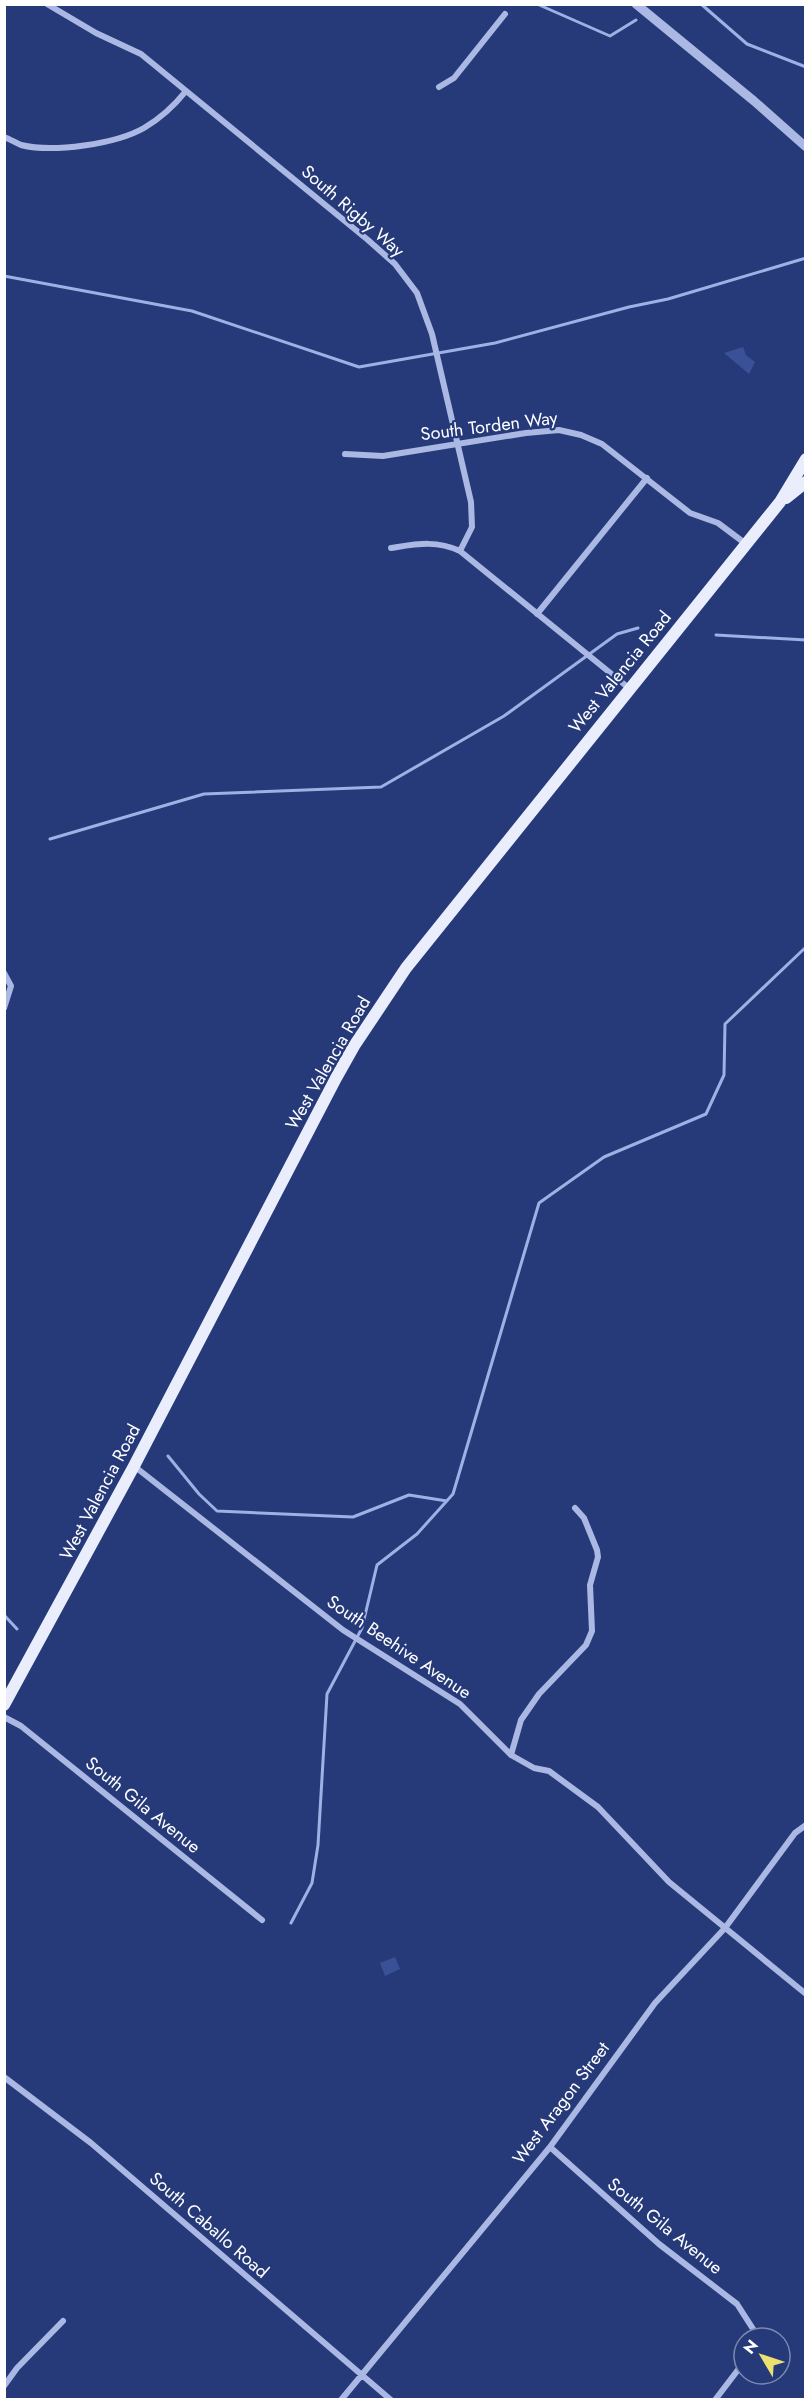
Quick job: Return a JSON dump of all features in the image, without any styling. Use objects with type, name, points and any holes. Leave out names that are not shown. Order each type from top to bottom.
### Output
[{"type":"main road","name":"West Valencia Road","points":[[5,1701],[134,1466],[354,1046],[406,968],[780,502],[806,459]]},
{"type":"main road","name":"West Valencia Road","points":[[780,502],[806,482]]},
{"type":"street","name":"South Rigby Way","points":[[47,4],[96,33],[141,54],[394,264],[417,293],[432,334],[471,502],[472,527],[460,551]]},
{"type":"street","points":[[636,4],[806,147]]},
{"type":"street","points":[[439,87],[454,78],[505,14]]},
{"type":"street","points":[[4,137],[21,145],[58,148],[114,141],[144,128],[171,110],[186,91]]},
{"type":"street","name":"South Torden Way","points":[[345,454],[383,456],[559,430],[581,435],[602,444],[690,513],[718,523],[746,544]]},
{"type":"street","points":[[537,614],[647,478]]},
{"type":"street","points":[[391,548],[425,542],[444,544],[460,551],[630,689]]},
{"type":"street","points":[[4,973],[11,986],[4,1008]]},
{"type":"street","name":"South Beehive Avenue","points":[[134,1466],[343,1630],[460,1704],[511,1755],[534,1768],[549,1771],[598,1807],[669,1882],[806,1994]]},
{"type":"street","points":[[511,1755],[521,1720],[539,1694],[586,1645],[592,1631],[590,1586],[597,1550],[584,1518],[575,1509]]},
{"type":"street","name":"South Gila Avenue","points":[[4,1716],[21,1726],[262,1920]]},
{"type":"street","name":"West Aragon Street","points":[[341,2400],[549,2147],[655,2003],[725,1928],[795,1833],[806,1826]]},
{"type":"street","name":"South Caballo Road","points":[[4,2077],[91,2143],[391,2400]]},
{"type":"street","name":"South Gila Avenue","points":[[549,2147],[652,2237],[737,2304],[749,2326]]},
{"type":"street","points":[[4,2386],[17,2368],[63,2321]]},
{"type":"street","points":[[715,2400],[732,2378]]},
{"type":"shaded area","points":[[743,347],[746,355],[755,362],[749,374],[724,353]]},
{"type":"shaded area","points":[[395,1957],[400,1969],[385,1976],[380,1963]]},
{"type":"waterway","points":[[537,4],[610,36],[636,20]]},
{"type":"waterway","points":[[701,4],[747,44],[806,67]]},
{"type":"waterway","points":[[4,276],[192,311],[359,367],[495,343],[629,307],[668,299],[806,258]]},
{"type":"waterway","points":[[50,839],[204,794],[381,787],[504,716],[617,634],[638,628]]},
{"type":"waterway","points":[[716,635],[806,640]]},
{"type":"waterway","points":[[291,1923],[312,1883],[318,1845],[327,1694],[362,1628],[377,1565],[417,1534],[453,1494],[539,1203],[604,1157],[706,1114],[724,1075],[725,1024],[806,947]]},
{"type":"waterway","points":[[168,1456],[199,1494],[217,1511],[353,1517],[409,1495],[447,1501]]},
{"type":"waterway","points":[[4,1615],[17,1629]]}]
